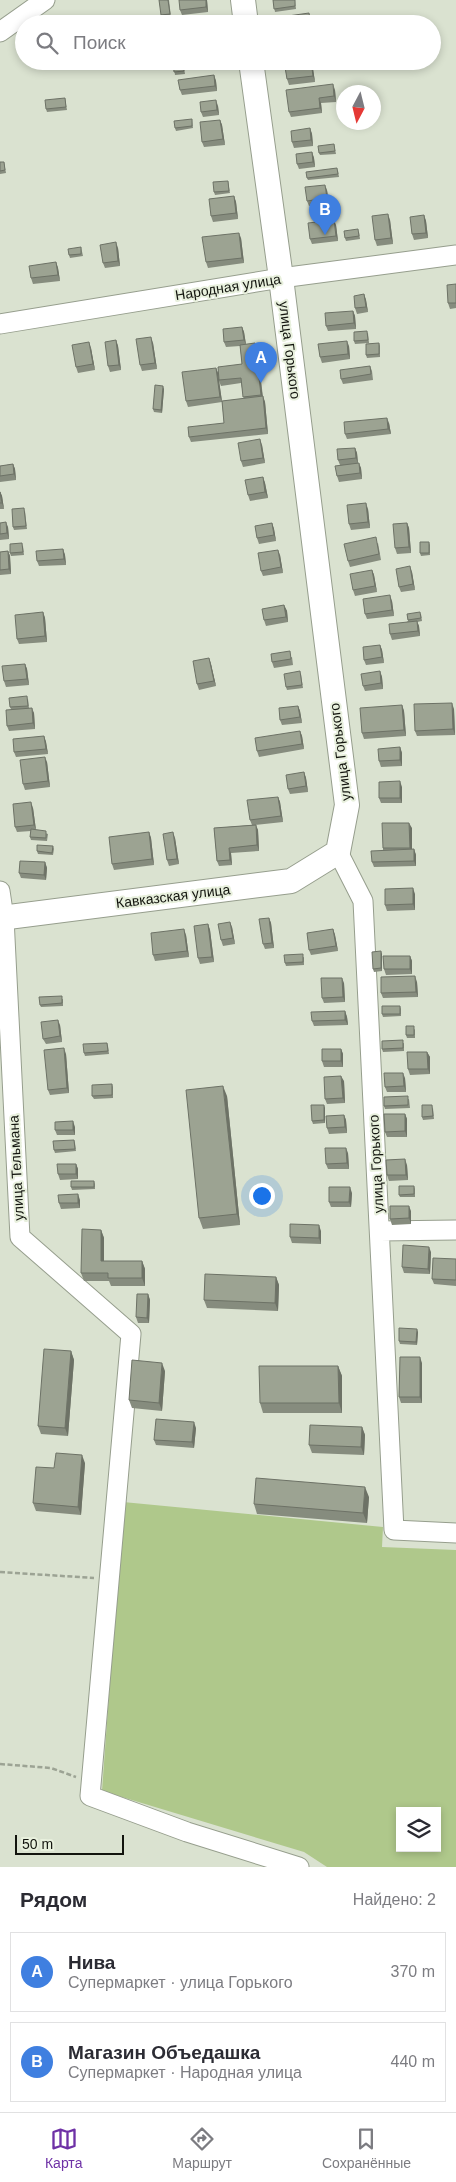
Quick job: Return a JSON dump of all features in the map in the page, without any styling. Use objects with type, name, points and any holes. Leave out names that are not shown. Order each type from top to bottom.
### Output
[{"type":"main road","points":[[243,0],[245,15]]},
{"type":"main road","name":"улица Горького","points":[[252,70],[281,278],[347,805],[338,852]]},
{"type":"main road","name":"Кавказская улица","points":[[2,918],[292,881],[338,852]]},
{"type":"street","points":[[24,15],[45,0]]},
{"type":"street","points":[[0,32],[15,21]]},
{"type":"street","name":"Народная улица","points":[[0,324],[281,278],[456,256]]},
{"type":"street","name":"улица Горького","points":[[338,852],[363,900],[394,1530],[456,1533]]},
{"type":"street","name":"улица Тельмана","points":[[0,891],[20,1237],[131,1334],[110,1579]]},
{"type":"street","points":[[380,1231],[456,1230]]},
{"type":"street","points":[[110,1579],[90,1796],[187,1832],[299,1867]]},
{"type":"path","points":[[0,1572],[110,1579]]},
{"type":"path","points":[[0,1764],[51,1768],[91,1782]]},
{"type":"green space","points":[[123,1502],[383,1527],[382,1547],[456,1550],[456,1867],[327,1867],[304,1852],[102,1791]]},
{"type":"building","points":[[159,0],[168,0],[170,14],[161,15]]},
{"type":"building","points":[[179,0],[206,0],[206,7],[180,10]]},
{"type":"building","points":[[273,0],[295,0],[295,6],[274,9]]},
{"type":"building","points":[[286,70],[312,70],[313,76],[287,79]]},
{"type":"building","points":[[214,75],[215,86],[180,90],[178,80]]},
{"type":"building","points":[[333,84],[334,96],[319,98],[320,108],[289,112],[286,90]]},
{"type":"building","points":[[65,98],[66,107],[46,109],[45,100]]},
{"type":"building","points":[[216,100],[217,110],[201,112],[200,102]]},
{"type":"building","points":[[192,119],[192,126],[175,128],[174,121]]},
{"type":"building","points":[[220,120],[223,139],[202,142],[200,122]]},
{"type":"building","points":[[310,128],[311,140],[292,142],[291,131]]},
{"type":"building","points":[[334,144],[335,151],[319,153],[318,146]]},
{"type":"building","points":[[312,152],[313,162],[297,164],[296,154]]},
{"type":"building","points":[[0,162],[4,162],[5,170],[0,171]]},
{"type":"building","points":[[337,168],[338,174],[307,178],[306,172]]},
{"type":"building","points":[[228,181],[229,191],[214,192],[213,182]]},
{"type":"building","points":[[325,185],[327,198],[307,201],[305,187]]},
{"type":"building","points":[[234,196],[236,213],[211,216],[209,199]]},
{"type":"building","points":[[388,214],[391,238],[375,240],[372,216]]},
{"type":"building","points":[[424,215],[426,233],[412,234],[410,217]]},
{"type":"building","points":[[334,220],[336,236],[310,239],[308,223]]},
{"type":"building","points":[[358,229],[359,236],[345,238],[344,231]]},
{"type":"building","points":[[239,233],[242,258],[206,262],[202,237]]},
{"type":"building","points":[[116,242],[118,261],[103,263],[100,245]]},
{"type":"building","points":[[81,247],[81,254],[69,255],[68,249]]},
{"type":"building","points":[[56,262],[58,275],[31,278],[29,266]]},
{"type":"building","points":[[456,284],[456,303],[448,303],[447,285]]},
{"type":"building","points":[[364,294],[366,307],[355,308],[354,296]]},
{"type":"building","points":[[353,311],[354,323],[326,326],[325,313]]},
{"type":"building","points":[[242,327],[244,340],[224,342],[223,329]]},
{"type":"building","points":[[367,331],[368,340],[354,341],[354,332]]},
{"type":"building","points":[[151,337],[155,363],[140,365],[136,339]]},
{"type":"building","points":[[116,340],[119,365],[108,366],[105,342]]},
{"type":"building","points":[[347,341],[348,354],[320,357],[318,344]]},
{"type":"building","points":[[89,342],[93,364],[76,367],[72,345]]},
{"type":"building","points":[[255,343],[261,395],[243,397],[241,378],[219,380],[218,367],[242,364],[240,345]]},
{"type":"building","points":[[379,343],[379,354],[366,355],[366,344]]},
{"type":"building","points":[[370,366],[371,374],[341,379],[340,370]]},
{"type":"building","points":[[216,368],[220,397],[186,401],[182,372]]},
{"type":"building","points":[[155,385],[163,386],[161,410],[153,409]]},
{"type":"building","points":[[263,396],[266,428],[189,437],[188,427],[224,423],[222,401]]},
{"type":"building","points":[[387,418],[388,429],[345,434],[344,422]]},
{"type":"building","points":[[260,439],[263,458],[241,461],[238,443]]},
{"type":"building","points":[[355,448],[356,458],[338,460],[337,449]]},
{"type":"building","points":[[359,463],[360,473],[337,476],[335,466]]},
{"type":"building","points":[[13,464],[14,474],[0,476],[0,466]]},
{"type":"building","points":[[263,477],[265,492],[248,495],[245,480]]},
{"type":"building","points":[[366,503],[368,522],[349,524],[347,505]]},
{"type":"building","points":[[24,508],[26,526],[13,527],[12,509]]},
{"type":"building","points":[[6,522],[7,533],[0,534],[0,523]]},
{"type":"building","points":[[272,523],[274,535],[257,538],[255,526]]},
{"type":"building","points":[[407,523],[409,547],[395,548],[393,524]]},
{"type":"building","points":[[376,537],[379,554],[348,561],[344,544]]},
{"type":"building","points":[[420,542],[429,542],[429,553],[420,553]]},
{"type":"building","points":[[22,543],[23,552],[10,553],[10,544]]},
{"type":"building","points":[[63,549],[64,559],[37,561],[36,551]]},
{"type":"building","points":[[278,550],[281,567],[261,571],[258,553]]},
{"type":"building","points":[[8,551],[9,569],[0,570],[0,552]]},
{"type":"building","points":[[410,566],[413,584],[399,587],[396,569]]},
{"type":"building","points":[[372,570],[375,586],[353,590],[350,574]]},
{"type":"building","points":[[390,595],[392,610],[365,614],[363,599]]},
{"type":"building","points":[[284,605],[286,617],[264,620],[262,609]]},
{"type":"building","points":[[43,612],[45,636],[17,639],[15,615]]},
{"type":"building","points":[[420,612],[421,618],[408,620],[407,614]]},
{"type":"building","points":[[417,621],[418,631],[390,634],[389,624]]},
{"type":"building","points":[[380,645],[382,657],[364,660],[363,647]]},
{"type":"building","points":[[290,651],[291,659],[272,662],[271,654]]},
{"type":"building","points":[[209,658],[214,681],[197,684],[193,661]]},
{"type":"building","points":[[25,664],[27,679],[4,681],[2,666]]},
{"type":"building","points":[[300,671],[302,685],[286,687],[284,674]]},
{"type":"building","points":[[380,671],[381,683],[363,686],[361,674]]},
{"type":"building","points":[[27,696],[28,706],[10,707],[9,698]]},
{"type":"building","points":[[452,703],[453,729],[415,731],[414,704]]},
{"type":"building","points":[[402,705],[404,730],[362,733],[360,708]]},
{"type":"building","points":[[298,706],[300,717],[280,720],[279,708]]},
{"type":"building","points":[[32,708],[33,723],[7,726],[6,710]]},
{"type":"building","points":[[300,731],[302,744],[257,751],[255,738]]},
{"type":"building","points":[[44,736],[46,749],[14,752],[13,739]]},
{"type":"building","points":[[400,747],[400,760],[379,761],[378,749]]},
{"type":"building","points":[[45,757],[48,781],[23,784],[20,760]]},
{"type":"building","points":[[304,772],[306,786],[288,789],[286,775]]},
{"type":"building","points":[[400,781],[400,798],[379,798],[379,782]]},
{"type":"building","points":[[278,797],[281,816],[250,820],[247,800]]},
{"type":"building","points":[[31,802],[34,825],[15,827],[13,804]]},
{"type":"building","points":[[382,823],[409,823],[410,848],[383,848]]},
{"type":"building","points":[[256,825],[257,845],[229,848],[230,860],[217,861],[214,828]]},
{"type":"building","points":[[31,829],[46,831],[46,838],[30,837]]},
{"type":"building","points":[[149,832],[152,859],[112,864],[109,837]]},
{"type":"building","points":[[173,832],[177,859],[167,860],[163,834]]},
{"type":"building","points":[[37,845],[53,846],[52,853],[37,851]]},
{"type":"building","points":[[414,849],[414,861],[372,862],[371,851]]},
{"type":"building","points":[[20,861],[45,862],[44,875],[19,873]]},
{"type":"building","points":[[413,888],[413,904],[385,905],[385,889]]},
{"type":"building","points":[[269,918],[272,943],[263,944],[259,919]]},
{"type":"building","points":[[230,922],[233,938],[221,940],[218,924]]},
{"type":"building","points":[[208,924],[212,957],[198,958],[194,926]]},
{"type":"building","points":[[184,929],[187,951],[153,955],[151,933]]},
{"type":"building","points":[[333,929],[336,946],[309,950],[307,933]]},
{"type":"building","points":[[381,951],[381,968],[373,969],[372,952]]},
{"type":"building","points":[[303,954],[303,962],[285,963],[284,955]]},
{"type":"building","points":[[383,956],[410,956],[410,969],[384,969]]},
{"type":"building","points":[[415,976],[416,992],[381,993],[381,977]]},
{"type":"building","points":[[321,978],[342,978],[343,997],[322,998]]},
{"type":"building","points":[[62,996],[62,1003],[40,1005],[39,997]]},
{"type":"building","points":[[382,1006],[400,1006],[400,1014],[382,1014]]},
{"type":"building","points":[[345,1011],[345,1020],[312,1021],[311,1012]]},
{"type":"building","points":[[58,1020],[60,1036],[43,1039],[41,1022]]},
{"type":"building","points":[[406,1026],[414,1026],[414,1035],[406,1035]]},
{"type":"building","points":[[403,1040],[403,1048],[382,1049],[382,1041]]},
{"type":"building","points":[[107,1043],[108,1051],[84,1053],[83,1044]]},
{"type":"building","points":[[64,1048],[67,1088],[48,1090],[44,1050]]},
{"type":"building","points":[[322,1049],[341,1049],[341,1061],[322,1061]]},
{"type":"building","points":[[407,1052],[427,1052],[428,1069],[408,1069]]},
{"type":"building","points":[[384,1073],[403,1073],[404,1086],[385,1087]]},
{"type":"building","points":[[341,1076],[343,1098],[325,1099],[324,1077]]},
{"type":"building","points":[[112,1084],[112,1095],[92,1096],[92,1085]]},
{"type":"building","points":[[223,1086],[237,1214],[199,1218],[186,1090]]},
{"type":"building","points":[[408,1096],[408,1105],[384,1106],[384,1097]]},
{"type":"building","points":[[311,1105],[324,1105],[324,1120],[312,1121]]},
{"type":"building","points":[[422,1105],[432,1105],[433,1116],[422,1117]]},
{"type":"building","points":[[384,1114],[405,1114],[405,1131],[385,1132]]},
{"type":"building","points":[[344,1115],[345,1127],[327,1128],[326,1116]]},
{"type":"building","points":[[73,1121],[73,1130],[55,1130],[55,1122]]},
{"type":"building","points":[[74,1140],[75,1149],[54,1150],[53,1141]]},
{"type":"building","points":[[325,1148],[346,1148],[347,1163],[326,1164]]},
{"type":"building","points":[[405,1159],[406,1175],[387,1175],[386,1160]]},
{"type":"building","points":[[57,1164],[76,1164],[76,1174],[58,1174]]},
{"type":"building","points":[[71,1181],[94,1181],[94,1187],[71,1187]]},
{"type":"building","points":[[399,1186],[414,1186],[414,1194],[399,1195]]},
{"type":"building","points":[[329,1187],[350,1187],[349,1202],[329,1202]]},
{"type":"building","points":[[78,1194],[78,1203],[59,1203],[58,1195]]},
{"type":"building","points":[[390,1206],[409,1206],[409,1218],[390,1219]]},
{"type":"building","points":[[290,1224],[319,1225],[319,1238],[290,1237]]},
{"type":"building","points":[[82,1229],[101,1230],[101,1261],[142,1261],[142,1278],[108,1278],[108,1273],[81,1273]]},
{"type":"building","points":[[403,1245],[429,1247],[428,1269],[402,1267]]},
{"type":"building","points":[[433,1258],[456,1259],[456,1280],[432,1279]]},
{"type":"building","points":[[205,1274],[276,1277],[275,1303],[204,1300]]},
{"type":"building","points":[[137,1294],[148,1294],[147,1318],[136,1317]]},
{"type":"building","points":[[399,1328],[417,1329],[416,1342],[399,1341]]},
{"type":"building","points":[[44,1349],[71,1351],[65,1428],[38,1426]]},
{"type":"building","points":[[400,1357],[420,1357],[420,1397],[399,1397]]},
{"type":"building","points":[[132,1360],[162,1363],[159,1403],[129,1400]]},
{"type":"building","points":[[259,1366],[338,1366],[339,1403],[260,1403]]},
{"type":"building","points":[[156,1419],[194,1422],[192,1442],[154,1440]]},
{"type":"building","points":[[310,1425],[362,1427],[361,1447],[309,1445]]},
{"type":"building","points":[[56,1453],[82,1455],[78,1507],[33,1503],[36,1467],[54,1468]]},
{"type":"building","points":[[256,1478],[365,1487],[363,1513],[254,1504]]},
{"type":"place","name":"Магазин Объедашка","points":[[325,235]]},
{"type":"place","name":"Нива","points":[[261,383]]}]
